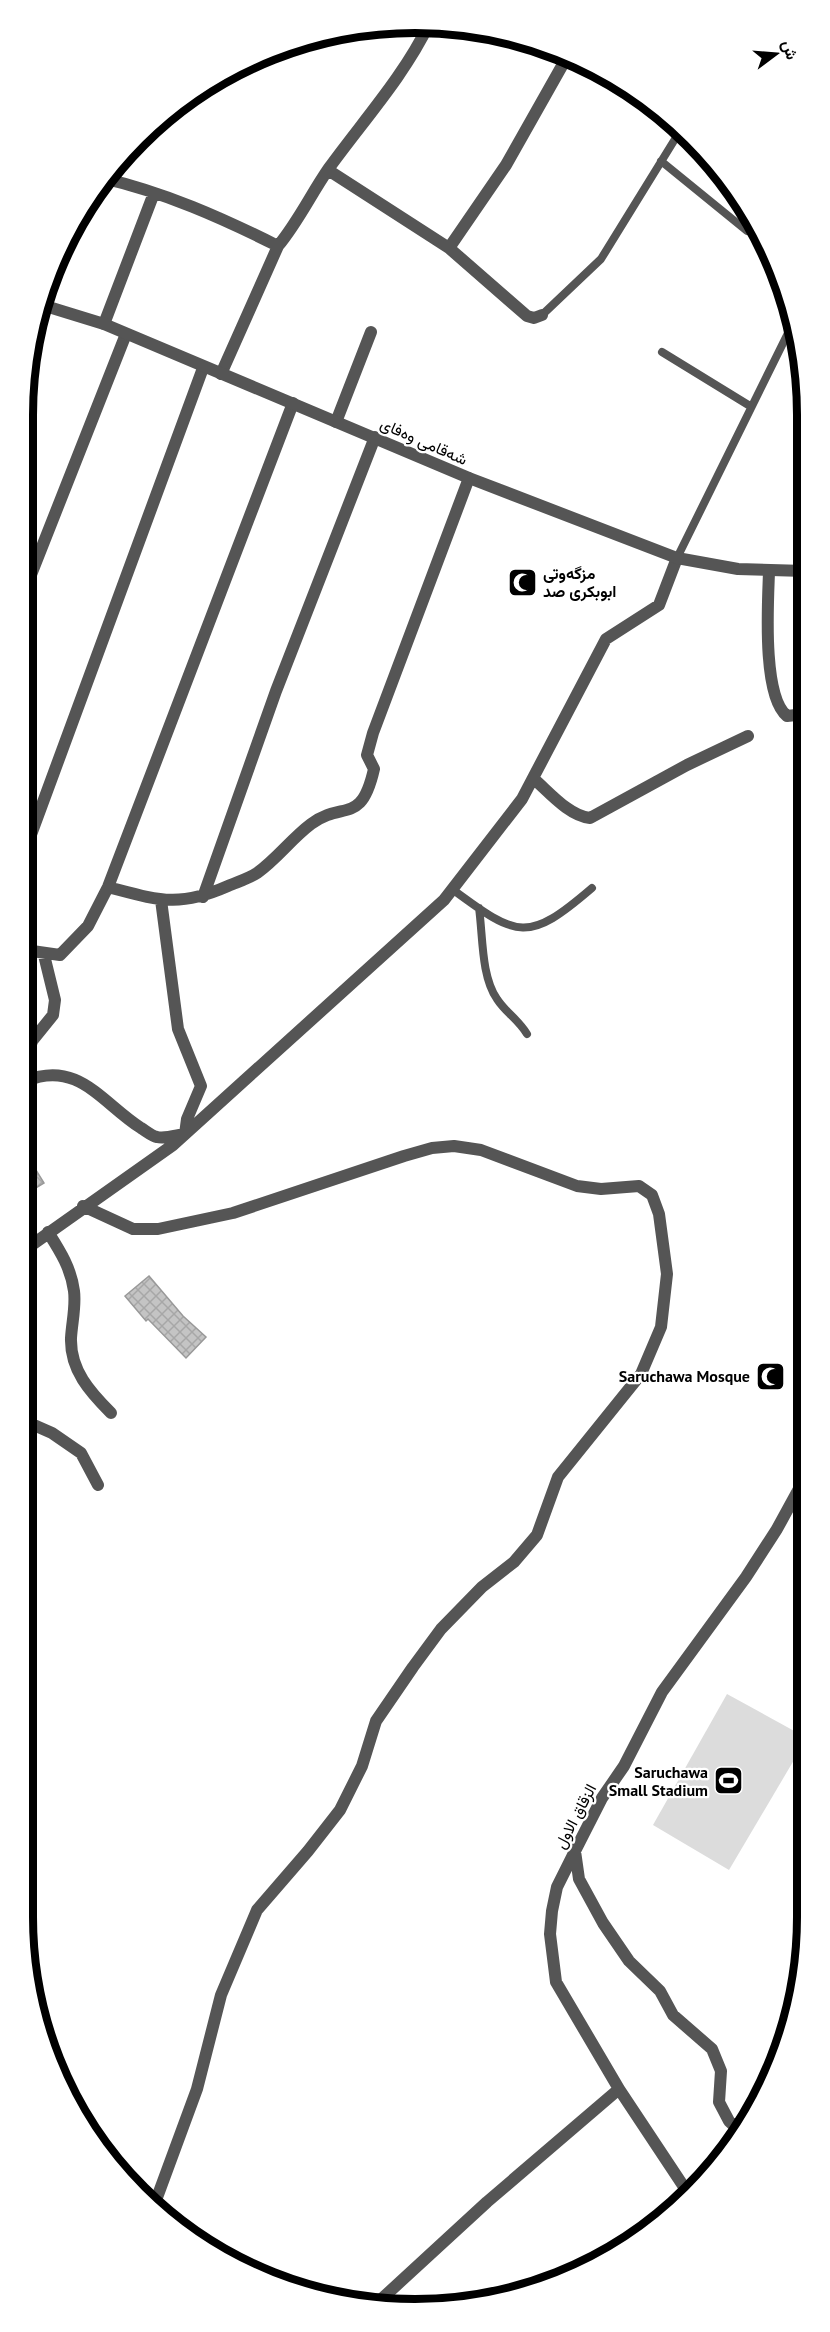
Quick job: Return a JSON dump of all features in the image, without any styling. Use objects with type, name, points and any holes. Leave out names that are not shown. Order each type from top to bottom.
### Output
[{"type":"street","points":[[221,374],[278,246],[292,230],[328,170],[380,102],[424,33]]},
{"type":"street","points":[[449,248],[506,165],[564,63]]},
{"type":"street","points":[[328,170],[449,248],[527,316],[534,318],[542,315]]},
{"type":"street","points":[[113,181],[216,215],[278,246]]},
{"type":"street","points":[[104,324],[153,193]]},
{"type":"street","name":"شەقامی وەفای","points":[[49,307],[104,324],[203,368],[293,403],[469,478],[677,558],[738,570],[797,571]]},
{"type":"street","points":[[336,422],[371,332]]},
{"type":"street","points":[[33,570],[126,334]]},
{"type":"street","points":[[33,829],[203,368]]},
{"type":"street","points":[[33,952],[60,955],[72,946],[88,926],[108,887],[293,403]]},
{"type":"street","points":[[203,897],[276,691],[375,437]]},
{"type":"street","points":[[108,887],[161,900],[180,901],[203,897],[255,874],[314,822],[352,809],[363,800],[374,769],[367,755],[373,733],[469,478]]},
{"type":"street","points":[[33,1244],[185,1134],[444,900],[522,799],[606,639],[659,605],[677,558]]},
{"type":"street","points":[[769,572],[768,651],[777,697],[787,716],[797,715]]},
{"type":"street","points":[[534,779],[582,818],[590,818],[687,765],[748,736]]},
{"type":"street","points":[[161,900],[178,1029],[201,1086],[187,1119],[185,1134]]},
{"type":"street","points":[[33,1040],[53,1015],[55,1000],[44,955]]},
{"type":"street","points":[[33,1078],[41,1074],[67,1077],[92,1087],[132,1123],[158,1138],[185,1134]]},
{"type":"street","points":[[83,1206],[133,1229],[158,1229],[233,1213],[404,1156],[432,1148],[454,1146],[481,1150],[577,1186],[601,1189],[639,1186],[652,1195],[659,1215],[668,1274],[661,1327],[641,1374],[558,1477],[537,1535],[514,1562],[482,1587],[441,1629],[412,1667],[376,1721],[362,1766],[340,1810],[257,1910],[221,1995],[197,2089],[157,2198]]},
{"type":"street","points":[[48,1232],[62,1253],[72,1282],[74,1294],[71,1339],[74,1362],[88,1390],[111,1413]]},
{"type":"street","points":[[33,1425],[52,1433],[81,1453],[98,1485]]},
{"type":"street","name":"الزقاق الاول","points":[[684,2188],[619,2089],[556,1982],[551,1958],[552,1911],[557,1887],[575,1851],[602,1798],[624,1766],[662,1692],[746,1577],[797,1492]]},
{"type":"street","points":[[575,1851],[579,1879],[603,1923],[629,1961],[660,1991],[673,2015],[712,2049],[721,2071],[719,2102],[729,2121],[735,2126]]},
{"type":"street","points":[[384,2298],[487,2202],[619,2089]]},
{"type":"lane","points":[[542,315],[600,259],[676,137]]},
{"type":"lane","points":[[661,161],[747,231]]},
{"type":"lane","points":[[677,558],[788,332]]},
{"type":"lane","points":[[662,352],[750,406]]},
{"type":"lane","points":[[452,889],[514,928],[526,929],[538,927],[560,916],[592,888]]},
{"type":"lane","points":[[479,908],[490,984],[497,1000],[519,1020],[527,1034]]},
{"type":"shaded area","name":"Saruchawa Small Stadium","points":[[727,1694],[797,1732],[797,1755],[729,1870],[653,1825]]},
{"type":"building","points":[[33,1165],[44,1183],[33,1190]]},
{"type":"building","points":[[149,1276],[183,1316],[206,1337],[186,1358],[148,1319],[146,1321],[125,1296]]},
{"type":"place","name":"مزگەوتی ابوبکری صد","points":[[522,582]]},
{"type":"place","name":"Saruchawa Mosque","points":[[771,1376]]},
{"type":"place","name":"Saruchawa Small Stadium","points":[[729,1781]]}]
